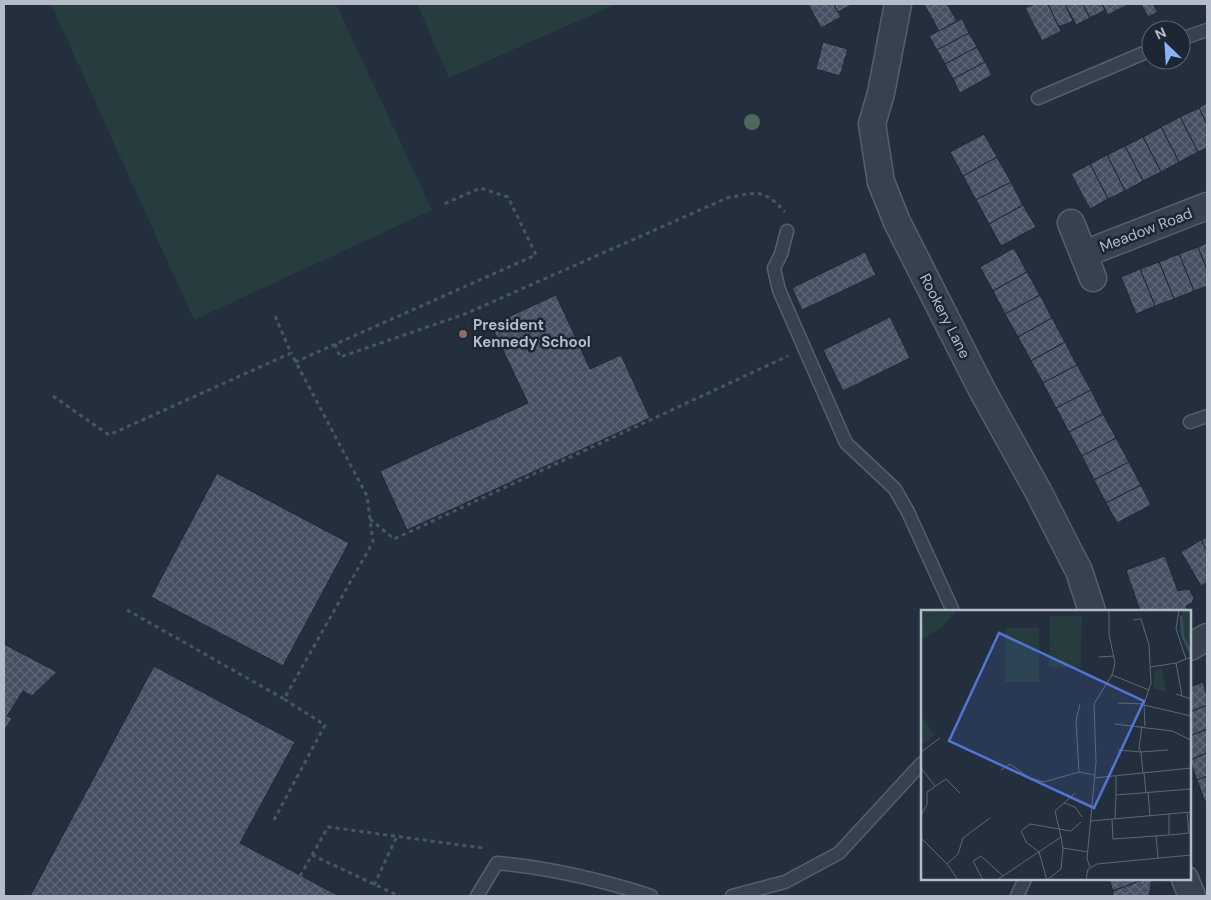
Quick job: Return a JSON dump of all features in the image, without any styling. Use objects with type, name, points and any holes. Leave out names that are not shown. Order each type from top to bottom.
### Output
[{"type":"street","name":"Rookery Lane","points":[[898,4],[881,93],[872,124],[881,182],[897,222],[981,388],[1038,491],[1079,571],[1092,610]]},
{"type":"street","name":"Meadow Road","points":[[1071,223],[1089,266],[1207,206]]},
{"type":"street","points":[[1191,646],[1207,637]]},
{"type":"street","points":[[1185,880],[1192,896]]},
{"type":"lane","points":[[1191,36],[1207,30]]},
{"type":"lane","points":[[1038,98],[1141,54]]},
{"type":"lane","points":[[787,231],[781,254],[774,268],[778,290],[846,443],[895,489],[908,512],[953,610]]},
{"type":"lane","points":[[1190,422],[1207,416]]},
{"type":"lane","points":[[732,896],[785,882],[839,853],[921,764]]},
{"type":"lane","points":[[476,896],[497,863],[533,866],[604,881],[651,896]]},
{"type":"lane","points":[[1017,896],[1024,880]]},
{"type":"path","points":[[295,362],[536,255],[508,197],[480,188],[442,205]]},
{"type":"path","points":[[335,344],[340,358],[465,314],[727,198],[757,192],[770,197],[786,211],[787,231]]},
{"type":"path","points":[[275,316],[295,362],[367,496],[373,542],[284,699]]},
{"type":"path","points":[[370,519],[394,539],[804,349]]},
{"type":"path","points":[[53,396],[109,436],[291,353]]},
{"type":"path","points":[[127,610],[284,699],[325,725],[274,820]]},
{"type":"path","points":[[300,876],[328,827],[486,848],[497,863]]},
{"type":"path","points":[[374,884],[397,836]]},
{"type":"path","points":[[312,855],[400,896]]},
{"type":"green space","points":[[51,4],[336,4],[432,210],[194,320]]},
{"type":"green space","points":[[417,4],[616,4],[449,78]]},
{"type":"building","points":[[808,4],[834,4],[841,17],[821,28]]},
{"type":"building","points":[[834,4],[853,4],[838,12]]},
{"type":"building","points":[[924,4],[947,4],[957,21],[939,31]]},
{"type":"building","points":[[1034,4],[1048,4],[1061,31],[1042,41],[1025,8]]},
{"type":"building","points":[[1048,4],[1065,4],[1073,21],[1059,27]]},
{"type":"building","points":[[1065,4],[1083,4],[1090,18],[1076,25]]},
{"type":"building","points":[[1083,4],[1102,4],[1105,10],[1090,18]]},
{"type":"building","points":[[1102,4],[1126,4],[1127,5],[1108,15]]},
{"type":"building","points":[[1141,4],[1153,4],[1158,12],[1148,17]]},
{"type":"building","points":[[962,19],[969,33],[937,50],[929,36]]},
{"type":"building","points":[[969,33],[977,47],[945,64],[937,50]]},
{"type":"building","points":[[823,42],[848,49],[840,76],[816,69]]},
{"type":"building","points":[[977,47],[985,62],[953,79],[945,64]]},
{"type":"building","points":[[985,62],[992,75],[960,93],[953,79]]},
{"type":"building","points":[[1207,103],[1207,124],[1199,108]]},
{"type":"building","points":[[1199,108],[1207,124],[1207,148],[1198,152],[1180,117]]},
{"type":"building","points":[[1180,117],[1198,152],[1179,162],[1161,127]]},
{"type":"building","points":[[1161,127],[1179,162],[1161,172],[1143,137]]},
{"type":"building","points":[[984,134],[997,157],[963,176],[950,152]]},
{"type":"building","points":[[1143,137],[1161,172],[1143,181],[1125,146]]},
{"type":"building","points":[[1125,146],[1143,181],[1125,191],[1107,155]]},
{"type":"building","points":[[1107,155],[1125,191],[1108,199],[1090,164]]},
{"type":"building","points":[[997,157],[1011,182],[976,200],[963,176]]},
{"type":"building","points":[[1090,164],[1108,199],[1090,209],[1071,174]]},
{"type":"building","points":[[1011,182],[1023,205],[989,224],[976,200]]},
{"type":"building","points":[[1023,205],[1036,227],[1001,246],[989,224]]},
{"type":"building","points":[[1207,243],[1207,270],[1198,247]]},
{"type":"building","points":[[1198,247],[1207,270],[1207,286],[1194,291],[1179,254]]},
{"type":"building","points":[[1014,248],[1027,272],[993,291],[980,267]]},
{"type":"building","points":[[865,252],[876,275],[802,310],[792,288]]},
{"type":"building","points":[[1179,254],[1194,291],[1174,299],[1159,262]]},
{"type":"building","points":[[1159,262],[1174,299],[1155,306],[1140,269]]},
{"type":"building","points":[[1140,269],[1155,306],[1136,314],[1121,277]]},
{"type":"building","points":[[1027,272],[1040,295],[1005,314],[993,291]]},
{"type":"building","name":"President Kennedy School","points":[[556,295],[590,369],[621,355],[650,418],[407,530],[380,471],[528,403],[491,325]]},
{"type":"building","points":[[1040,295],[1052,318],[1018,337],[1005,314]]},
{"type":"building","points":[[890,317],[910,358],[843,391],[823,350]]},
{"type":"building","points":[[1052,318],[1065,342],[1031,361],[1018,337]]},
{"type":"building","points":[[1065,342],[1077,365],[1043,383],[1031,361]]},
{"type":"building","points":[[1077,365],[1091,390],[1056,408],[1043,383]]},
{"type":"building","points":[[1091,390],[1103,414],[1069,432],[1056,408]]},
{"type":"building","points":[[1103,414],[1116,438],[1082,456],[1069,432]]},
{"type":"building","points":[[1116,438],[1129,462],[1094,480],[1082,456]]},
{"type":"building","points":[[1129,462],[1141,485],[1106,503],[1094,480]]},
{"type":"building","points":[[217,473],[349,543],[283,666],[151,597]]},
{"type":"building","points":[[1141,485],[1151,505],[1117,523],[1106,503]]},
{"type":"building","points":[[1207,537],[1207,551],[1201,540]]},
{"type":"building","points":[[1201,540],[1207,551],[1207,582],[1201,586],[1181,552]]},
{"type":"building","points":[[1165,556],[1178,591],[1190,590],[1194,598],[1192,603],[1186,606],[1188,610],[1140,610],[1126,570]]},
{"type":"building","points":[[4,644],[57,672],[32,696],[23,691],[7,716],[12,718],[4,731]]},
{"type":"building","points":[[154,666],[295,742],[240,843],[339,896],[30,896]]},
{"type":"building","points":[[1203,682],[1207,695],[1207,705],[1191,712],[1191,687]]},
{"type":"building","points":[[1207,705],[1207,729],[1191,736],[1191,712]]},
{"type":"building","points":[[1207,729],[1207,753],[1191,760],[1191,736]]},
{"type":"building","points":[[1207,753],[1207,776],[1197,780],[1191,760]]},
{"type":"building","points":[[1207,776],[1207,801],[1205,802],[1197,780]]},
{"type":"building","points":[[1109,880],[1142,880],[1113,891]]},
{"type":"building","points":[[1142,880],[1152,880],[1149,896],[1113,896],[1113,891]]},
{"type":"place","name":"President Kennedy School","points":[[463,334]]}]
